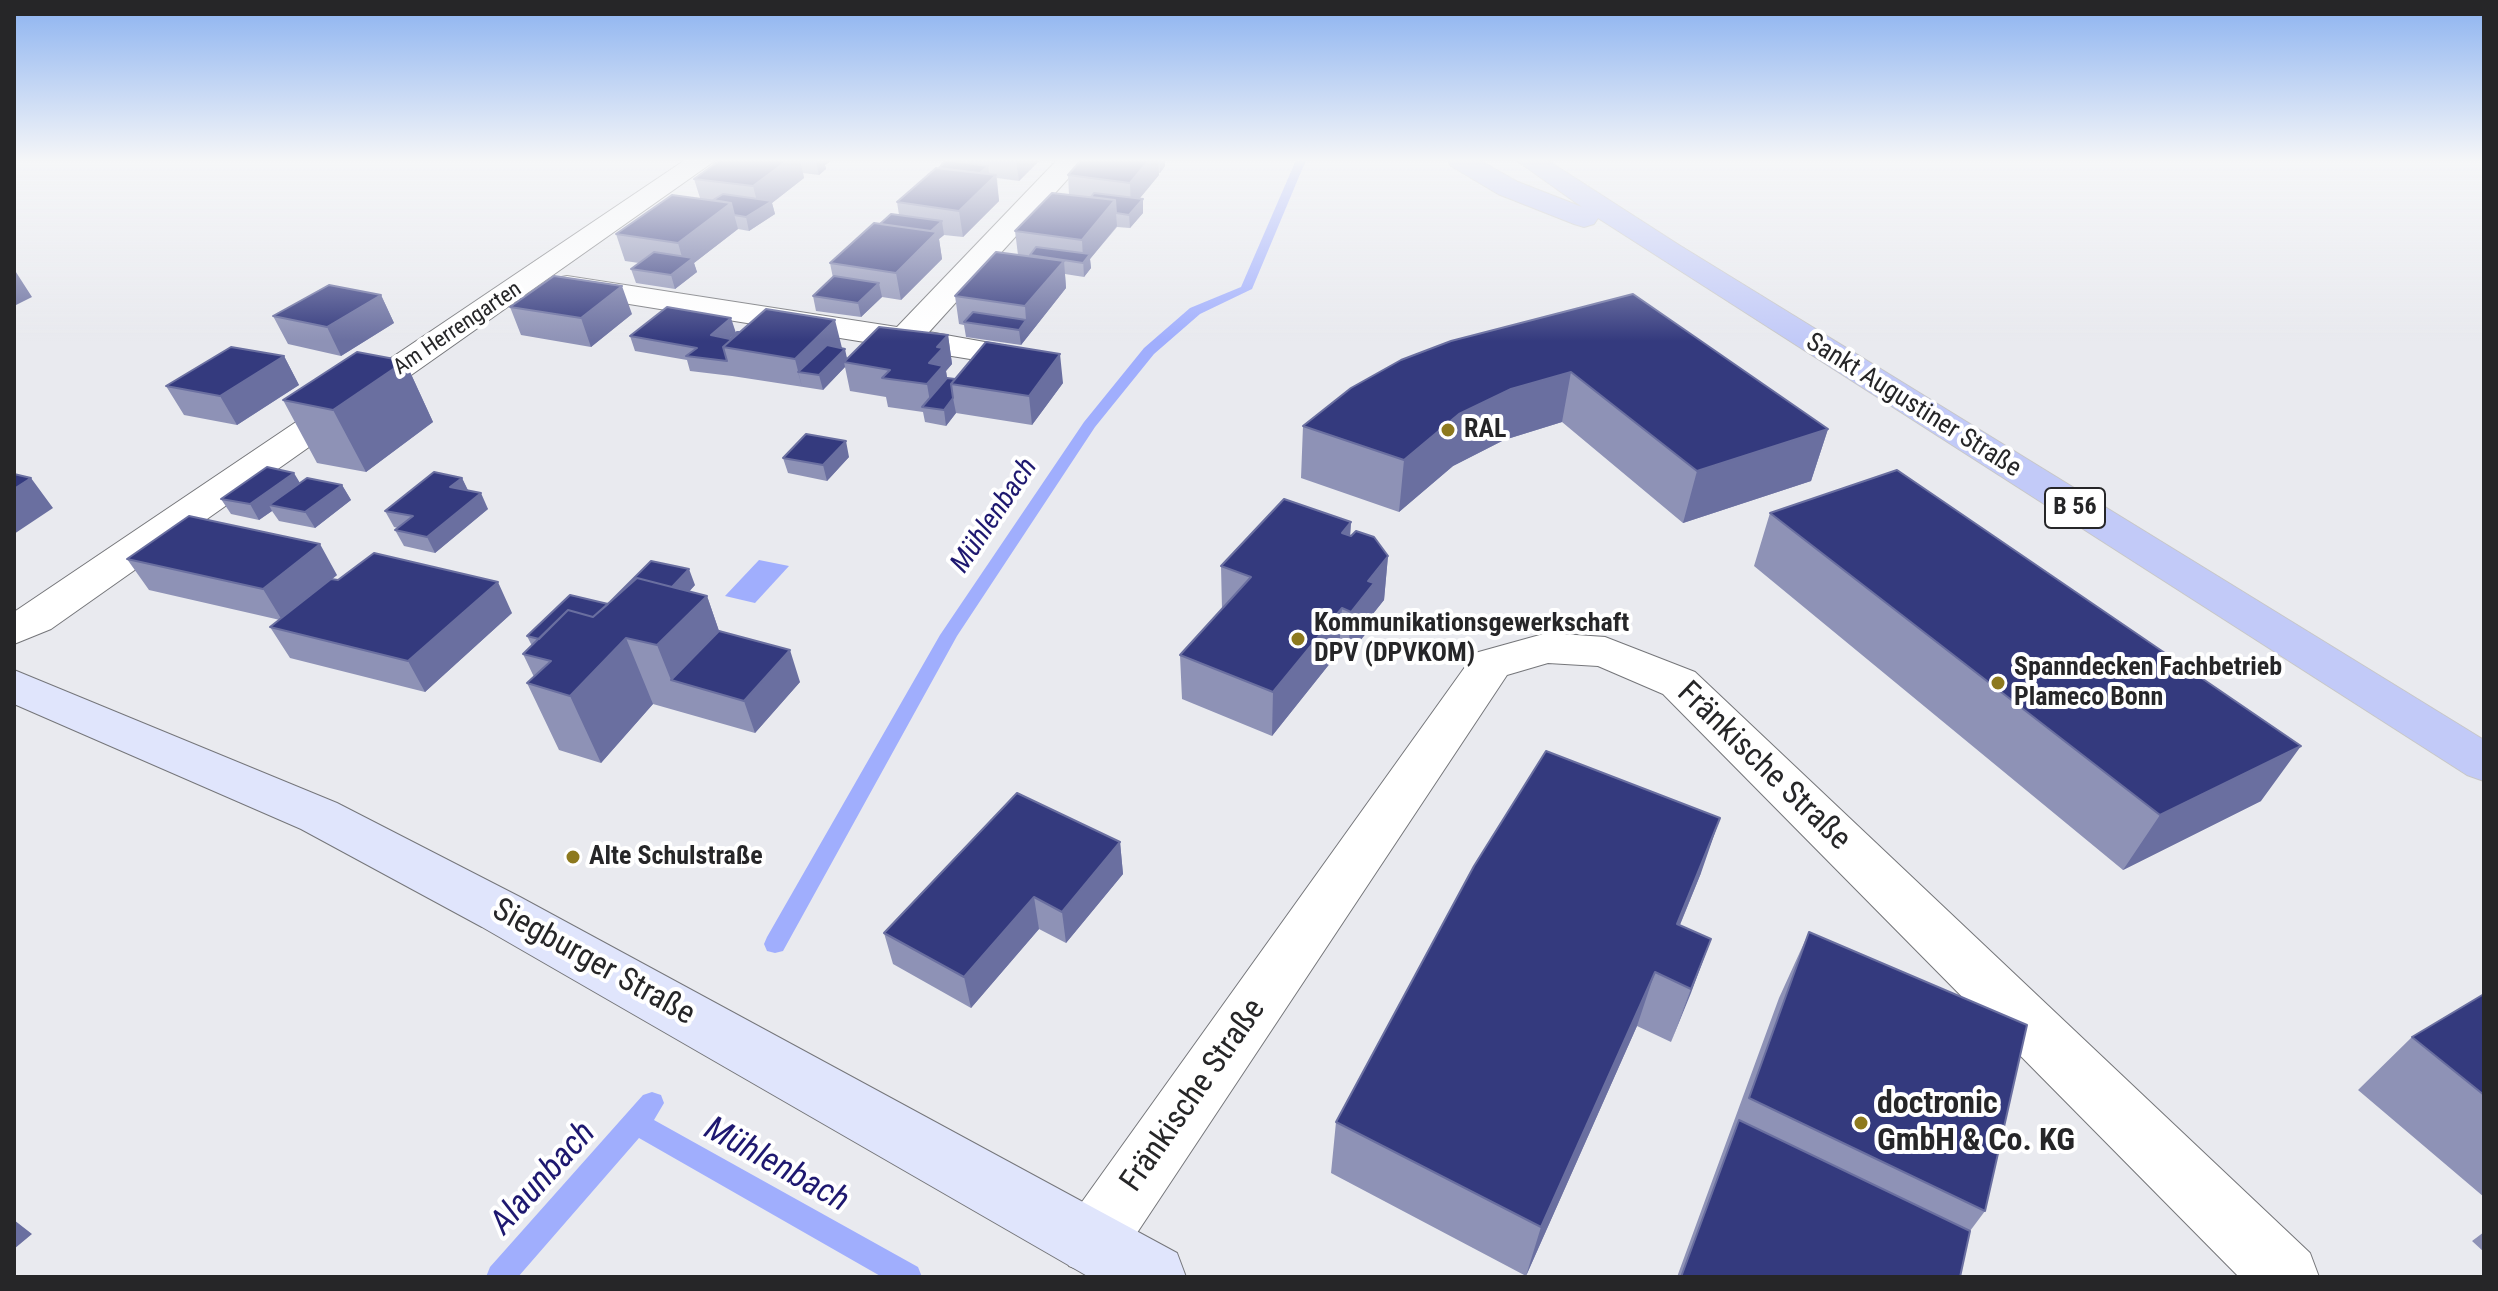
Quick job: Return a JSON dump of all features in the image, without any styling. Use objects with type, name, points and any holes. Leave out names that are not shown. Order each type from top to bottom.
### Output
[{"type":"main road","name":"Sankt Augustiner Straße","points":[[1590,220],[1668,251]]},
{"type":"main road","name":"Sankt Augustiner Straße","points":[[1621,220],[2484,763]]},
{"type":"main road","name":"Siegburger Straße","points":[[14,686],[319,816],[501,912],[1153,1277]]},
{"type":"street","name":"Am Herrengarten","points":[[14,630],[36,619],[617,220]]},
{"type":"street","points":[[905,338],[1015,220]]},
{"type":"street","points":[[531,280],[995,353]]},
{"type":"street","name":"Fränkische Straße","points":[[1092,1243],[1491,664],[1547,648],[1605,652],[1679,683],[2286,1277]]},
{"type":"water","points":[[759,560],[789,566],[755,603],[725,596]]},
{"type":"building","points":[[636,220],[708,220],[678,243],[616,234]]},
{"type":"building","points":[[884,220],[942,221],[931,231],[880,224]]},
{"type":"building","points":[[1025,220],[1098,220],[1082,240],[1015,231]]},
{"type":"building","points":[[874,223],[937,232],[896,273],[830,263]]},
{"type":"building","points":[[1036,247],[1090,254],[1083,263],[1030,255]]},
{"type":"building","points":[[654,252],[693,258],[671,275],[631,269]]},
{"type":"building","points":[[996,252],[1064,261],[1025,306],[955,296]]},
{"type":"building","points":[[554,276],[622,286],[581,318],[510,307]]},
{"type":"building","points":[[834,276],[879,283],[858,303],[813,296]]},
{"type":"building","points":[[329,285],[381,295],[327,327],[273,316]]},
{"type":"building","points":[[1633,294],[1828,429],[1697,471],[1571,372],[1511,389],[1459,414],[1404,460],[1303,426],[1351,388],[1401,360],[1451,341]]},
{"type":"building","points":[[667,307],[731,318],[711,335],[730,339],[740,332],[723,347],[727,361],[686,356],[697,348],[630,336]]},
{"type":"building","points":[[766,309],[835,320],[795,359],[723,347]]},
{"type":"building","points":[[973,312],[1026,320],[1019,330],[964,322]]},
{"type":"building","points":[[879,327],[948,335],[937,347],[943,348],[929,363],[943,366],[927,384],[882,378],[890,370],[844,362]]},
{"type":"building","points":[[986,342],[1060,354],[1029,396],[951,384]]},
{"type":"building","points":[[827,345],[845,349],[819,375],[798,372]]},
{"type":"building","points":[[231,347],[284,356],[220,396],[166,386]]},
{"type":"building","points":[[357,352],[405,361],[333,410],[283,400]]},
{"type":"building","points":[[947,378],[955,379],[951,384],[953,398],[944,410],[922,407]]},
{"type":"building","points":[[806,434],[846,441],[823,465],[783,458]]},
{"type":"building","points":[[267,467],[294,473],[250,504],[221,499]]},
{"type":"building","points":[[1897,470],[2301,746],[2160,815],[1770,513]]},
{"type":"building","points":[[434,472],[462,478],[450,487],[481,493],[427,537],[395,530],[413,516],[385,511]]},
{"type":"building","points":[[14,474],[31,478],[14,489]]},
{"type":"building","points":[[307,478],[342,485],[305,512],[269,505]]},
{"type":"building","points":[[1284,499],[1351,522],[1342,533],[1351,536],[1356,531],[1374,537],[1388,556],[1368,581],[1374,583],[1351,612],[1342,608],[1273,692],[1180,655],[1251,577],[1221,566]]},
{"type":"building","points":[[189,516],[320,544],[263,589],[127,559]]},
{"type":"building","points":[[374,553],[498,582],[408,661],[270,627],[331,579],[338,580]]},
{"type":"building","points":[[651,561],[689,569],[672,587],[637,578],[610,602]]},
{"type":"building","points":[[637,578],[707,596],[657,645],[626,638],[570,696],[527,683],[551,661],[523,654],[568,610],[593,617]]},
{"type":"building","points":[[570,595],[608,604],[593,617],[568,610],[539,639],[527,636]]},
{"type":"building","points":[[719,631],[790,650],[744,701],[671,680]]},
{"type":"building","points":[[1546,751],[1720,818],[1677,924],[1711,939],[1691,989],[1655,972],[1541,1227],[1336,1122],[1474,866]]},
{"type":"building","points":[[1017,793],[1120,842],[1062,912],[1034,897],[964,977],[884,933]]},
{"type":"building","points":[[1809,932],[2027,1025],[1985,1211],[1749,1098]]},
{"type":"building","points":[[2484,994],[2484,1095],[2412,1037]]},
{"type":"building","points":[[1739,1120],[1970,1231],[1960,1277],[1681,1277]]},
{"type":"waterway","name":"Mühlenbach","points":[[775,944],[949,635],[1089,425],[1149,351],[1195,311],[1246,289],[1275,220]]},
{"type":"waterway","name":"Mühlenbach","points":[[636,1123],[652,1103]]},
{"type":"waterway","name":"Alaunbach","points":[[500,1277],[636,1123]]},
{"type":"waterway","name":"Mühlenbach","points":[[636,1123],[908,1277]]},
{"type":"place","name":"RAL","points":[[1448,430]]},
{"type":"place","name":"Kommunikationsgewerkschaft DPV (DPVKOM)","points":[[1298,639]]},
{"type":"place","name":"Spanndecken Fachbetrieb Plameco Bonn","points":[[1998,683]]},
{"type":"place","name":"Alte Schulstraße","points":[[573,857]]},
{"type":"place","name":"doctronic GmbH & Co. KG","points":[[1861,1123]]}]
